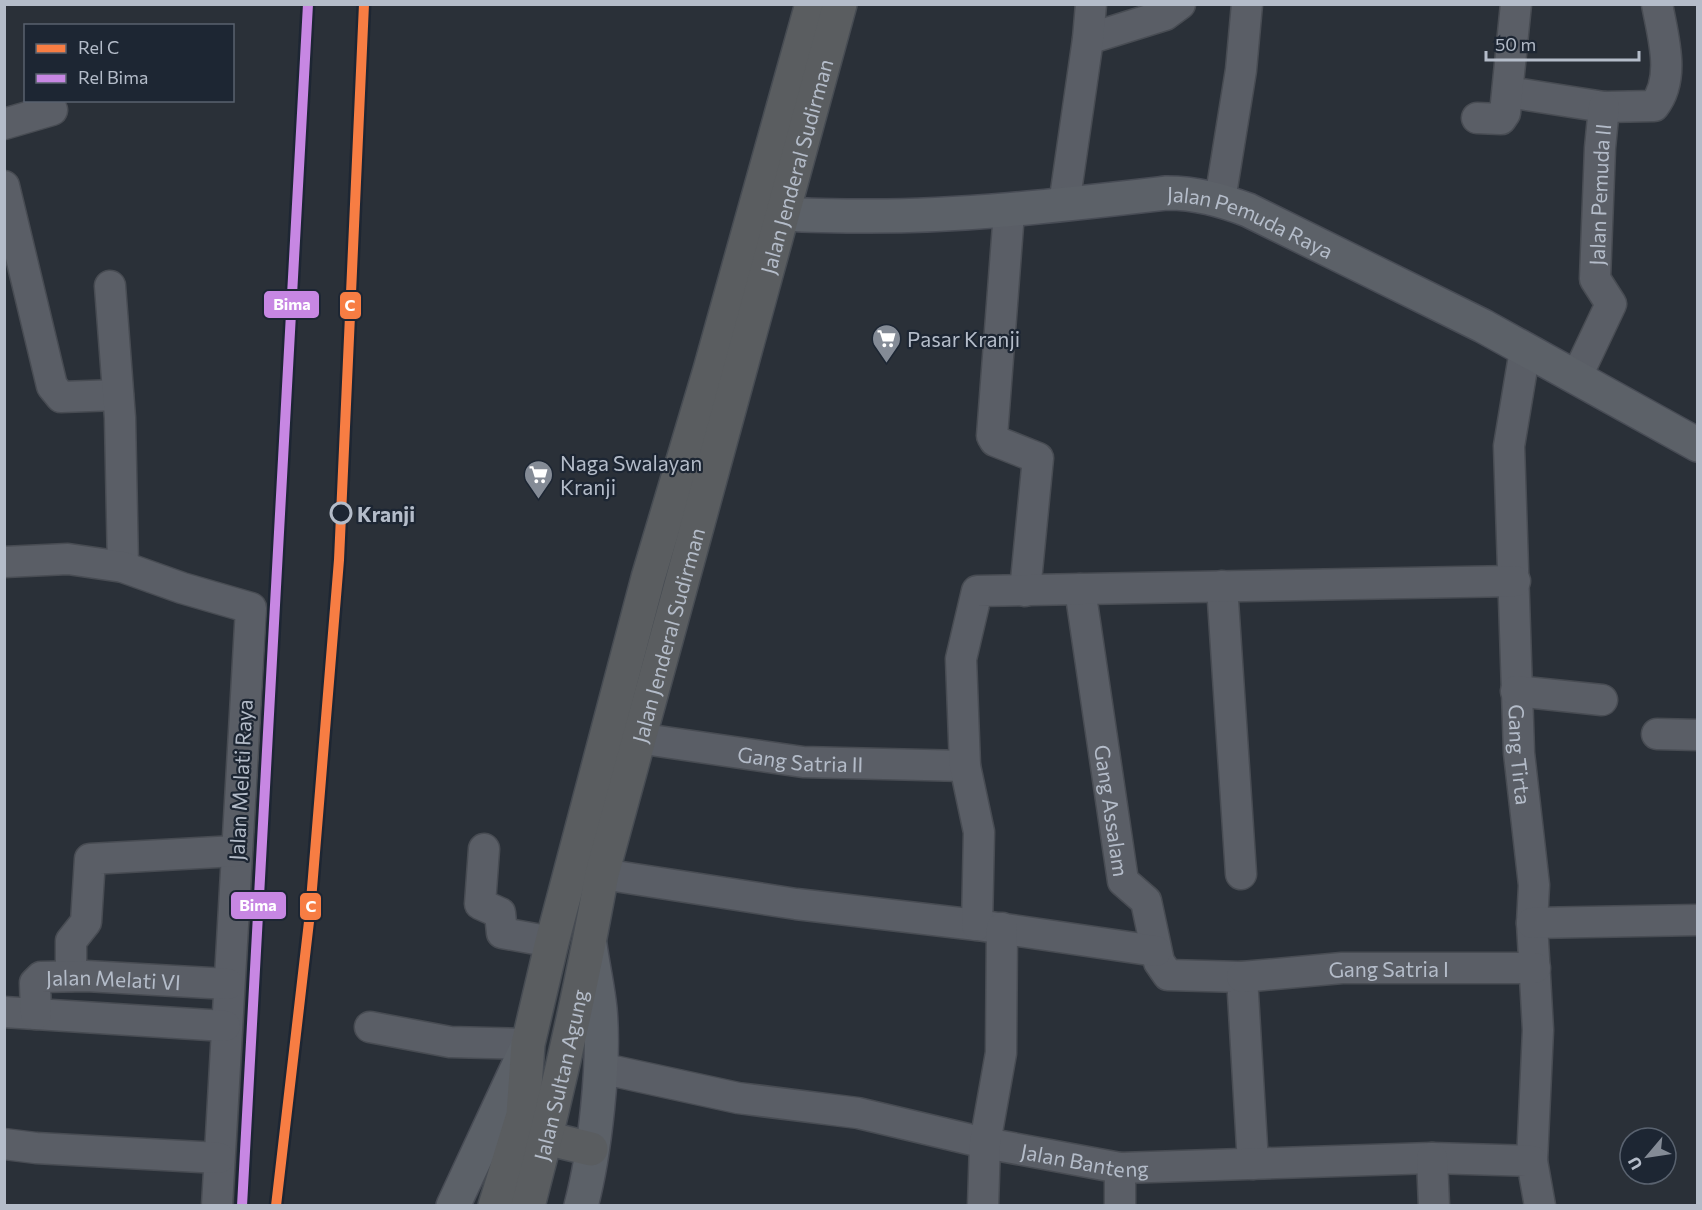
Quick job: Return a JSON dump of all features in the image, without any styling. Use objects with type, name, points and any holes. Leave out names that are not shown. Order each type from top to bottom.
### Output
[{"type":"highway","name":"Jalan Jenderal Sudirman","points":[[590,942],[602,874],[768,212],[812,4]]},
{"type":"highway","name":"Jalan Jenderal Sudirman","points":[[522,1115],[528,1044],[552,942],[648,579],[768,212],[840,4]]},
{"type":"highway","name":"Jalan Sultan Agung","points":[[528,1206],[546,1138],[590,942]]},
{"type":"highway","name":"Jalan Sultan Agung","points":[[495,1206],[522,1115]]},
{"type":"highway","points":[[546,1138],[591,1149]]},
{"type":"main road","name":"Jalan Pemuda Raya","points":[[768,212],[888,216],[1009,212],[1167,193],[1188,193],[1220,200],[1248,210],[1419,294],[1698,445]]},
{"type":"main road","name":"Jalan Jenderal Sudirman","points":[[581,1206],[591,1149],[600,1068],[600,1010],[590,942]]},
{"type":"main road","name":"Jalan Jenderal Sudirman","points":[[453,1206],[528,1044]]},
{"type":"street","points":[[1064,205],[1091,4]]},
{"type":"street","points":[[1088,39],[1165,15],[1180,4]]},
{"type":"street","points":[[1220,200],[1239,82],[1247,4]]},
{"type":"street","points":[[1477,118],[1501,119],[1505,113],[1516,4]]},
{"type":"street","name":"Jalan Pemuda II","points":[[1508,92],[1604,107],[1654,106],[1662,95],[1667,80],[1657,4]]},
{"type":"street","name":"Jalan Pemuda II","points":[[1576,378],[1611,304],[1596,279],[1600,148],[1604,107]]},
{"type":"street","points":[[4,124],[52,110]]},
{"type":"street","points":[[4,186],[55,392],[61,397],[118,395]]},
{"type":"street","points":[[1009,212],[992,436],[995,441],[1038,458],[1025,591]]},
{"type":"street","points":[[110,286],[118,395],[123,567]]},
{"type":"street","name":"Gang Tirta","points":[[1525,350],[1509,446],[1519,753],[1534,885],[1532,923],[1538,1030],[1532,1161]]},
{"type":"street","name":"Jalan Melati Raya","points":[[4,562],[68,559],[123,567],[182,588],[251,608],[225,1026],[217,1206]]},
{"type":"street","points":[[983,1206],[985,1143],[1001,1053],[979,832],[965,766],[960,659],[976,592],[980,590],[1515,581]]},
{"type":"street","points":[[1222,586],[1241,874]]},
{"type":"street","name":"Gang Assalam","points":[[1080,589],[1123,881],[1146,901],[1159,962],[1168,975],[1242,977]]},
{"type":"street","points":[[1516,691],[1602,700]]},
{"type":"street","points":[[1657,734],[1698,735]]},
{"type":"street","name":"Gang Satria II","points":[[637,738],[803,762],[965,766]]},
{"type":"street","points":[[484,849],[480,904],[500,913],[502,933],[552,942]]},
{"type":"street","points":[[71,976],[71,941],[87,922],[88,860],[236,851]]},
{"type":"street","points":[[602,874],[796,904],[990,927],[1156,951]]},
{"type":"street","points":[[1532,923],[1698,920]]},
{"type":"street","name":"Gang Satria I","points":[[1242,977],[1342,968],[1535,968]]},
{"type":"street","name":"Jalan Melati VI","points":[[36,1014],[36,980],[71,976],[228,984]]},
{"type":"street","points":[[1242,977],[1253,1164]]},
{"type":"street","points":[[4,1012],[225,1026]]},
{"type":"street","points":[[370,1027],[450,1042],[528,1044]]},
{"type":"street","name":"Jalan Banteng","points":[[600,1068],[738,1098],[858,1113],[985,1143],[1120,1168],[1432,1158],[1532,1161]]},
{"type":"street","points":[[4,1144],[36,1148],[219,1158]]},
{"type":"street","points":[[1432,1158],[1434,1206]]},
{"type":"street","points":[[1532,1161],[1540,1206]]},
{"type":"street","points":[[1120,1168],[1120,1206]]},
{"type":"rail line","name":"Bima","points":[[242,1206],[308,4]]},
{"type":"rail line","name":"C","points":[[276,1206],[310,913],[339,560],[364,4]]},
{"type":"place","name":"Pasar Kranji","points":[[886,364]]},
{"type":"place","name":"Naga Swalayan Kranji","points":[[539,500]]},
{"type":"place","name":"Kranji","points":[[341,513]]}]
